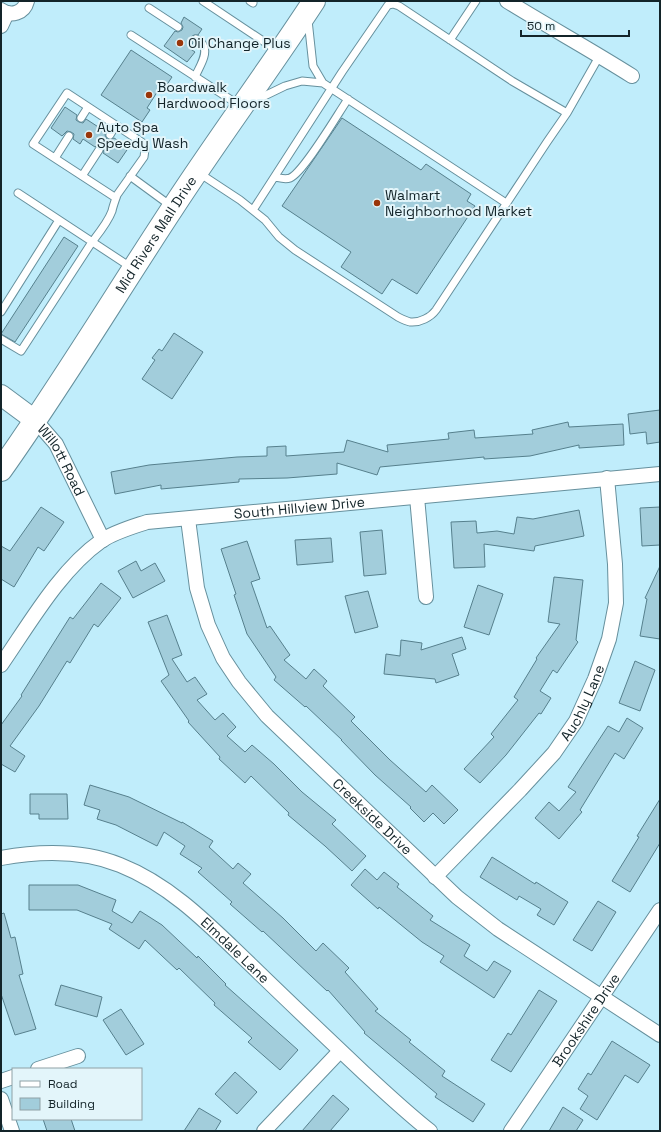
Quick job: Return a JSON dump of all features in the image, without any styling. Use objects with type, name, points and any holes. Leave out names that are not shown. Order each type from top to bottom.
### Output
[{"type":"main road","name":"Mid Rivers Mall Drive","points":[[1,470],[36,421],[173,207],[310,6]]},
{"type":"main road","name":"Willott Road","points":[[1,395],[36,421]]},
{"type":"street","points":[[3,16],[20,12],[24,8],[27,1]]},
{"type":"street","points":[[507,1],[600,55],[632,76]]},
{"type":"street","name":"Willott Road","points":[[36,421],[56,444],[103,540]]},
{"type":"street","name":"South Hillview Drive","points":[[1,665],[67,572],[84,555],[103,540],[147,522],[660,474]]},
{"type":"street","name":"Auchly Lane","points":[[435,877],[554,753],[576,721],[595,679],[609,639],[616,603],[615,564],[607,478]]},
{"type":"street","points":[[417,497],[426,597]]},
{"type":"street","name":"Creekside Drive","points":[[188,519],[197,588],[206,617],[223,658],[239,682],[267,716],[456,897],[474,911],[660,1036]]},
{"type":"street","name":"Elmdale Lane","points":[[1,858],[53,852],[88,856],[120,864],[154,882],[179,898],[207,923],[340,1051],[400,1106],[430,1131]]},
{"type":"street","name":"Brookshire Drive","points":[[511,1131],[660,910]]},
{"type":"street","points":[[264,1131],[340,1051]]},
{"type":"street","points":[[41,1068],[78,1056]]},
{"type":"street","points":[[1,1081],[12,1077]]},
{"type":"street","points":[[1,1099],[12,1131]]},
{"type":"lane","points":[[203,1],[280,52]]},
{"type":"lane","points":[[450,40],[476,1]]},
{"type":"lane","points":[[253,210],[385,7],[388,5],[393,4],[399,6],[530,92],[567,113]]},
{"type":"lane","points":[[310,6],[313,66],[324,83],[506,203]]},
{"type":"lane","points":[[150,8],[178,27]]},
{"type":"lane","points":[[131,35],[241,107],[285,86],[302,81],[324,83]]},
{"type":"lane","points":[[195,76],[204,56],[205,48],[203,44],[196,39]]},
{"type":"lane","points":[[197,172],[253,210],[265,220],[279,237],[295,250],[398,317],[411,322],[422,320],[432,316],[567,113],[600,55]]},
{"type":"lane","points":[[1,339],[21,351],[102,229],[112,211],[112,205],[116,198],[144,157],[145,149],[143,143],[67,93],[33,144],[116,198]]},
{"type":"lane","points":[[275,177],[283,179],[290,178],[303,166],[348,99]]},
{"type":"lane","points":[[81,118],[88,107]]},
{"type":"lane","points":[[110,134],[116,125]]},
{"type":"lane","points":[[55,158],[69,136]]},
{"type":"lane","points":[[82,176],[99,150]]},
{"type":"lane","points":[[130,176],[173,207]]},
{"type":"lane","points":[[18,193],[133,269]]},
{"type":"lane","points":[[1,312],[59,220]]},
{"type":"building","name":"Oil Change Plus","points":[[184,17],[202,29],[198,35],[191,37],[193,43],[189,48],[195,52],[187,62],[164,46],[175,31],[178,32],[182,30],[183,27],[181,23]]},
{"type":"building","points":[[131,50],[172,77],[164,89],[161,86],[147,108],[150,110],[142,122],[101,95]]},
{"type":"building","name":"Auto Spa Speedy Wash","points":[[65,107],[77,115],[76,120],[79,122],[83,123],[86,119],[106,132],[105,135],[107,139],[110,140],[114,138],[129,147],[118,163],[103,153],[104,148],[101,146],[97,145],[95,147],[83,139],[80,144],[73,139],[74,134],[71,132],[67,131],[62,136],[51,128]]},
{"type":"building","name":"Walmart Neighborhood Market","points":[[342,118],[421,170],[426,164],[471,194],[467,201],[475,206],[417,294],[392,279],[382,294],[341,267],[351,252],[282,206]]},
{"type":"building","points":[[64,237],[78,246],[15,342],[1,334]]},
{"type":"building","points":[[174,333],[203,352],[172,399],[142,379],[155,360],[152,358],[159,349],[162,351]]},
{"type":"building","points":[[660,410],[660,442],[647,444],[646,432],[630,434],[628,414]]},
{"type":"building","points":[[568,422],[569,427],[623,424],[624,445],[579,448],[579,445],[530,456],[484,459],[484,457],[380,467],[377,475],[337,463],[337,474],[287,478],[239,479],[239,482],[161,489],[161,485],[115,494],[111,472],[149,465],[237,457],[267,456],[267,447],[286,446],[286,456],[344,452],[347,440],[388,452],[387,445],[449,439],[448,433],[474,430],[475,438],[533,434],[532,430]]},
{"type":"building","points":[[41,507],[64,522],[44,551],[38,547],[14,587],[1,579],[1,546],[10,551]]},
{"type":"building","points":[[660,507],[660,545],[642,546],[640,508]]},
{"type":"building","points":[[579,510],[584,536],[535,546],[534,551],[484,544],[485,567],[454,568],[451,522],[476,521],[477,533],[497,531],[514,534],[517,517],[533,519]]},
{"type":"building","points":[[382,530],[386,574],[364,576],[360,532]]},
{"type":"building","points":[[331,538],[333,562],[297,565],[295,540]]},
{"type":"building","points":[[247,541],[260,579],[251,582],[267,628],[270,626],[290,655],[284,660],[306,679],[314,669],[327,681],[323,686],[355,717],[351,721],[390,760],[426,792],[432,785],[458,810],[444,824],[433,813],[424,822],[410,808],[411,807],[375,775],[342,740],[306,706],[305,707],[274,680],[276,677],[247,634],[221,549]]},
{"type":"building","points":[[136,561],[141,571],[155,563],[165,581],[133,598],[118,571]]},
{"type":"building","points":[[660,566],[660,639],[640,636],[647,599],[645,598]]},
{"type":"building","points":[[554,577],[583,580],[576,640],[578,642],[557,673],[553,670],[540,691],[551,698],[541,714],[539,713],[506,755],[480,783],[464,769],[494,737],[491,734],[518,700],[514,697],[537,659],[536,658],[560,624],[548,622]]},
{"type":"building","points":[[101,583],[121,598],[98,627],[94,624],[70,663],[67,661],[39,706],[10,746],[25,756],[15,772],[1,764],[1,725],[22,696],[21,695],[70,617],[73,619]]},
{"type":"building","points":[[478,585],[503,594],[489,635],[464,627]]},
{"type":"building","points":[[368,591],[378,627],[355,633],[345,596]]},
{"type":"building","points":[[167,615],[182,655],[172,659],[187,682],[195,677],[207,694],[197,700],[215,720],[223,713],[236,727],[227,736],[245,752],[252,745],[274,764],[302,792],[336,820],[332,824],[366,856],[352,871],[288,815],[289,813],[251,776],[245,783],[219,759],[220,757],[188,722],[189,721],[161,681],[169,675],[148,622]]},
{"type":"building","points":[[462,637],[466,649],[452,654],[459,675],[436,683],[435,679],[384,674],[386,654],[400,656],[401,640],[422,643],[421,650]]},
{"type":"building","points":[[635,661],[655,670],[640,711],[619,703]]},
{"type":"building","points":[[627,718],[643,728],[624,759],[615,753],[580,810],[582,812],[559,839],[535,818],[549,802],[559,811],[576,792],[568,787],[608,726],[619,732]]},
{"type":"building","points":[[90,785],[129,797],[182,822],[213,841],[209,847],[233,869],[238,863],[251,874],[243,883],[283,918],[316,951],[323,943],[349,968],[345,972],[378,1009],[375,1011],[411,1040],[409,1042],[445,1071],[442,1076],[485,1104],[473,1122],[435,1097],[437,1094],[364,1033],[365,1032],[328,990],[327,991],[263,931],[262,932],[230,904],[232,902],[198,872],[202,868],[180,854],[185,846],[164,832],[157,846],[116,825],[97,819],[100,810],[84,805]]},
{"type":"building","points":[[30,794],[67,794],[68,819],[39,819],[39,814],[30,814]]},
{"type":"building","points":[[660,799],[660,843],[630,892],[612,881]]},
{"type":"building","points":[[492,857],[535,884],[536,882],[568,902],[554,925],[537,915],[541,909],[519,896],[517,900],[480,877]]},
{"type":"building","points":[[365,869],[377,880],[384,872],[399,884],[397,887],[433,916],[430,920],[470,945],[464,956],[487,971],[494,961],[511,971],[494,998],[440,962],[444,956],[422,942],[379,907],[378,909],[351,885]]},
{"type":"building","points":[[29,885],[78,885],[116,900],[112,911],[132,923],[140,911],[162,925],[197,958],[198,956],[226,984],[225,985],[298,1050],[280,1070],[248,1042],[252,1038],[214,1005],[215,1003],[179,968],[177,970],[145,940],[139,949],[109,929],[112,924],[77,910],[29,910]]},
{"type":"building","points":[[598,901],[616,912],[592,951],[573,940]]},
{"type":"building","points":[[4,913],[11,938],[15,937],[23,974],[19,975],[36,1029],[15,1035],[1,994],[1,914]]},
{"type":"building","points":[[61,985],[102,997],[97,1017],[55,1005]]},
{"type":"building","points":[[539,990],[557,1001],[511,1072],[491,1060],[508,1033],[511,1035]]},
{"type":"building","points":[[121,1009],[144,1044],[126,1055],[103,1020]]},
{"type":"building","points":[[612,1041],[650,1065],[638,1083],[625,1075],[597,1120],[580,1109],[588,1096],[578,1089],[588,1073],[591,1075]]},
{"type":"building","points":[[235,1072],[257,1092],[237,1114],[215,1094]]},
{"type":"building","points":[[333,1095],[349,1109],[330,1131],[302,1131]]},
{"type":"building","points":[[563,1107],[583,1120],[576,1131],[549,1131]]},
{"type":"building","points":[[199,1108],[221,1121],[215,1131],[184,1131]]},
{"type":"building","points":[[43,1120],[71,1120],[75,1131],[47,1131]]},
{"type":"place","name":"Oil Change Plus","points":[[180,43]]},
{"type":"place","name":"Boardwalk Hardwood Floors","points":[[149,95]]},
{"type":"place","name":"Auto Spa Speedy Wash","points":[[89,135]]},
{"type":"place","name":"Walmart Neighborhood Market","points":[[377,203]]}]
